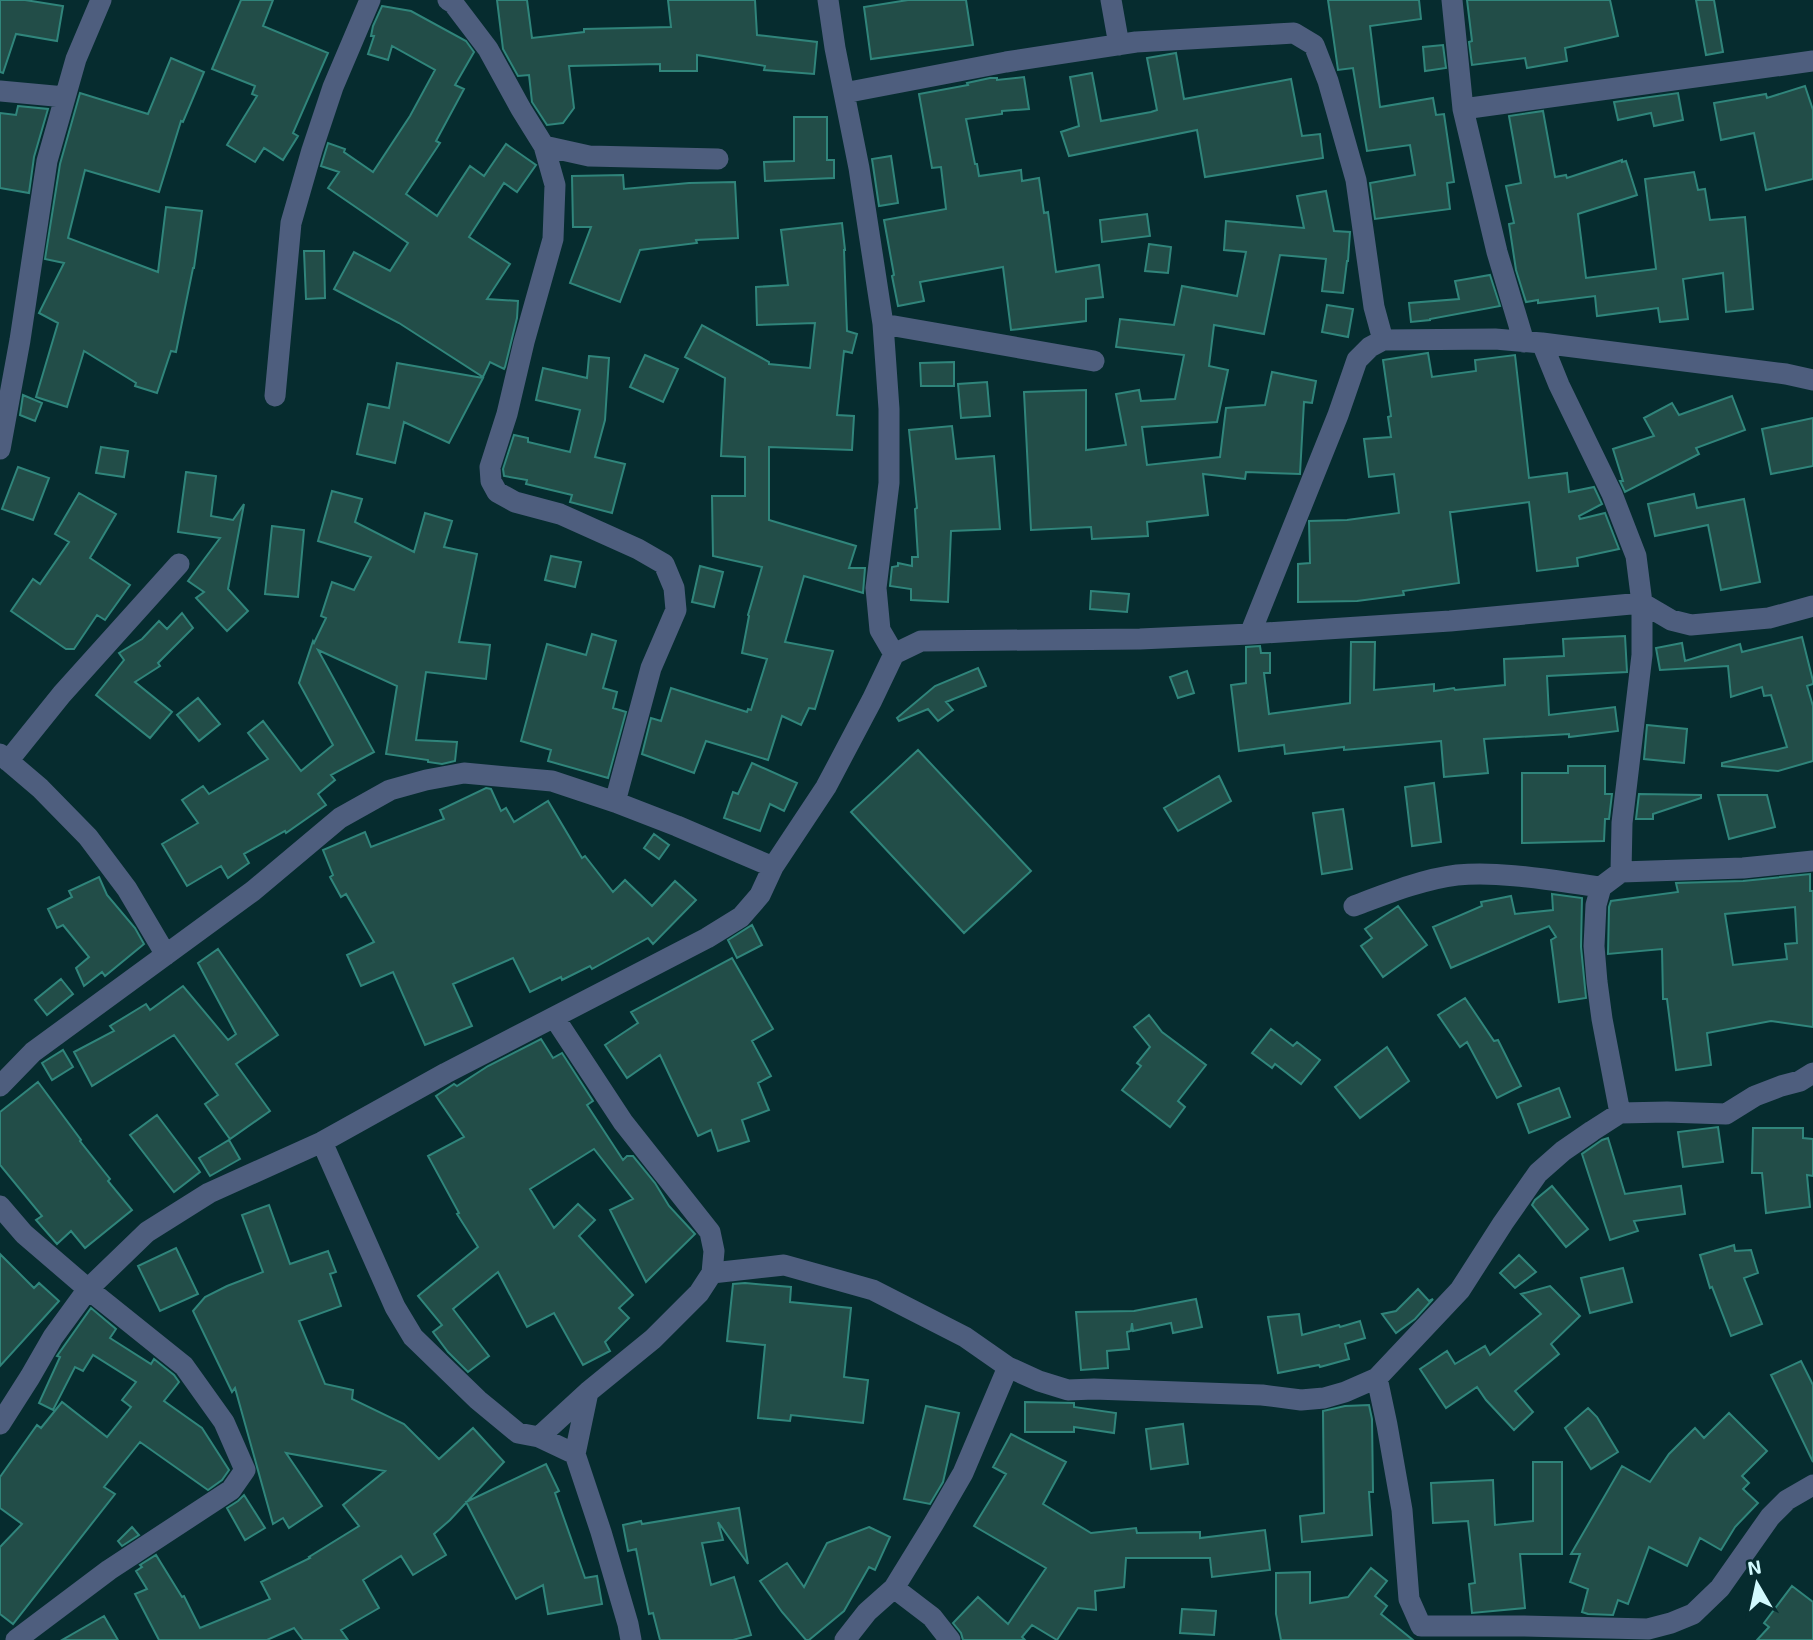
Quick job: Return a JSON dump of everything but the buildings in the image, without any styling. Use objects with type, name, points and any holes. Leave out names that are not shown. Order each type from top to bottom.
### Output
[{"type":"street","points":[[0,449],[10,338],[47,161],[76,59],[101,0]]},
{"type":"street","points":[[275,396],[291,223],[333,87],[370,0]]},
{"type":"street","points":[[448,0],[488,49],[544,146],[555,185],[552,239],[508,414],[490,467],[491,481],[497,492],[515,502],[560,514],[638,549],[664,564],[674,587],[676,610],[652,668],[615,802]]},
{"type":"street","points":[[828,0],[859,168],[883,324],[889,409],[889,483],[876,588],[880,630],[894,654]]},
{"type":"street","points":[[1111,0],[1119,45]]},
{"type":"street","points":[[1452,0],[1463,109],[1497,252],[1533,342],[1559,385],[1612,494],[1636,556],[1642,603],[1642,656],[1623,810],[1621,872]]},
{"type":"street","points":[[844,93],[1006,62],[1136,42],[1294,33],[1314,45],[1328,81],[1356,180],[1374,307],[1383,340]]},
{"type":"street","points":[[1463,109],[1813,61]]},
{"type":"street","points":[[0,91],[65,97]]},
{"type":"street","points":[[544,146],[589,156],[718,159]]},
{"type":"street","points":[[883,324],[1094,361]]},
{"type":"street","points":[[1250,634],[1338,415],[1357,360],[1370,347],[1383,340],[1495,339],[1533,342],[1786,374],[1813,380]]},
{"type":"street","points":[[166,956],[127,889],[88,837],[40,788],[4,757],[179,564]]},
{"type":"street","points":[[0,1424],[53,1337],[88,1289],[147,1231],[209,1193],[322,1142],[446,1073],[707,938],[741,917],[760,895],[773,867],[827,787],[894,654],[921,641],[1140,639],[1250,634],[1450,621],[1642,603],[1671,620],[1691,625],[1769,618],[1813,607]]},
{"type":"street","points":[[0,1086],[33,1052],[253,891],[340,818],[390,790],[426,779],[464,773],[552,781],[677,826],[773,867]]},
{"type":"street","points":[[1620,1114],[1597,982],[1594,946],[1601,887],[1621,872],[1743,868],[1813,861]]},
{"type":"street","points":[[1354,906],[1408,887],[1454,876],[1489,874],[1601,887]]},
{"type":"street","points":[[539,1437],[587,1392],[653,1339],[699,1293],[712,1273],[714,1251],[710,1232],[623,1122],[554,1017]]},
{"type":"street","points":[[712,1273],[784,1265],[873,1290],[965,1337],[1009,1367],[1039,1381],[1068,1390],[1262,1395],[1301,1400],[1324,1398],[1377,1378],[1461,1290],[1538,1173],[1563,1151],[1620,1114],[1667,1111],[1726,1114],[1755,1096],[1800,1081],[1813,1073]]},
{"type":"street","points":[[322,1142],[395,1307],[414,1337],[478,1400],[518,1433],[539,1437],[575,1454]]},
{"type":"street","points":[[0,1206],[24,1234],[184,1366],[224,1422],[245,1470],[231,1490],[108,1570],[16,1640]]},
{"type":"street","points":[[845,1640],[867,1612],[894,1588],[963,1473],[1009,1367]]},
{"type":"street","points":[[1377,1378],[1402,1510],[1409,1599],[1417,1633],[1523,1626],[1648,1629],[1671,1623],[1693,1614],[1720,1588],[1770,1517],[1787,1500],[1813,1485]]},
{"type":"street","points":[[587,1392],[575,1454],[601,1532],[631,1640]]},
{"type":"street","points":[[894,1588],[932,1616],[950,1640]]}]
